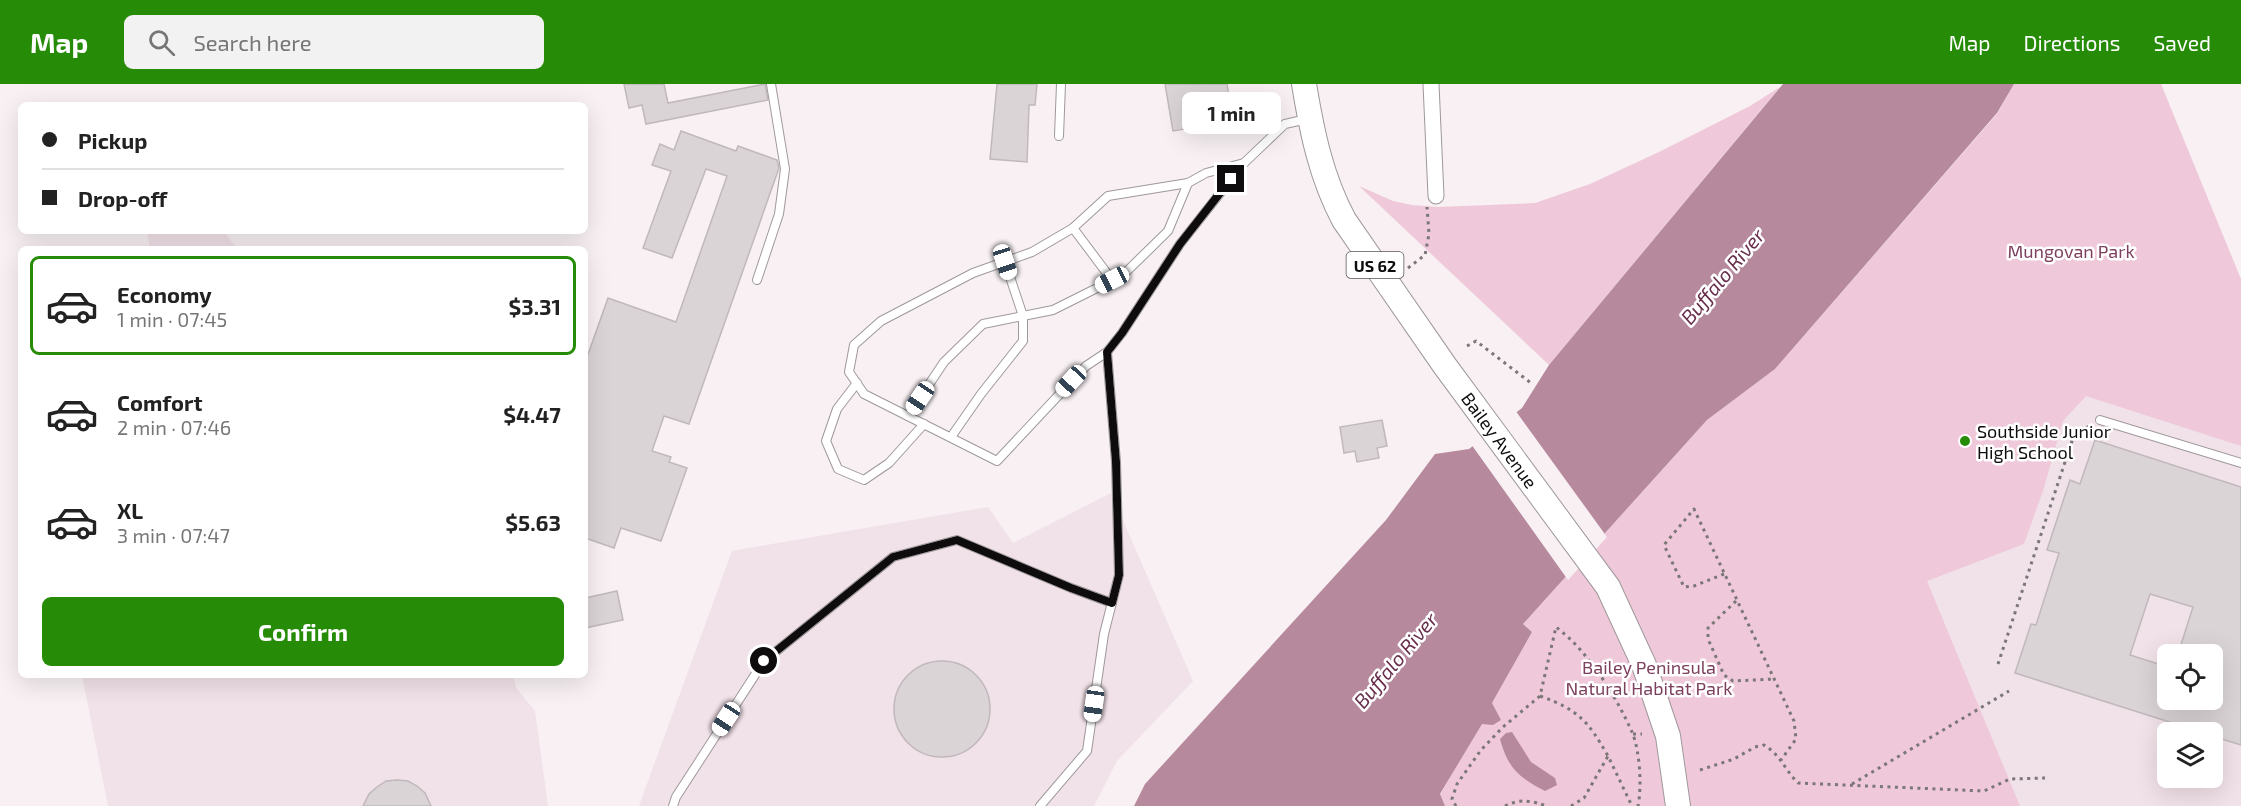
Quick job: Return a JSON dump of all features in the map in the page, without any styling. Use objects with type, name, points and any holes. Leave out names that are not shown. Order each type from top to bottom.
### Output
[{"type":"main road","name":"Bailey Avenue","points":[[1304,84],[1318,158],[1331,196],[1344,220],[1488,426],[1608,587],[1644,665],[1668,736],[1678,805]]},
{"type":"street","points":[[1431,84],[1436,196]]},
{"type":"lane","points":[[757,280],[779,214],[785,170],[771,84]]},
{"type":"lane","points":[[1059,136],[1061,84]]},
{"type":"lane","points":[[1244,163],[1206,173],[1188,183],[1108,196],[1073,228],[1032,252],[973,273],[881,321],[854,345],[849,372],[864,394],[997,461],[1086,366],[1107,352],[1180,244],[1244,163],[1285,124],[1310,118]]},
{"type":"lane","points":[[908,416],[944,362],[983,324],[1053,310],[1123,275],[1168,231],[1188,183]]},
{"type":"lane","points":[[1073,228],[1112,280]]},
{"type":"lane","points":[[951,437],[1023,341],[1023,316],[1005,262]]},
{"type":"lane","points":[[1040,806],[1087,751],[1104,634],[1119,575],[1116,462],[1107,352]]},
{"type":"lane","points":[[857,383],[837,408],[826,441],[838,469],[864,480],[889,463],[924,424]]},
{"type":"lane","points":[[2100,420],[2241,464]]},
{"type":"lane","points":[[673,806],[676,796],[764,661],[893,557],[957,540],[1112,603]]},
{"type":"path","points":[[1408,268],[1425,255],[1429,234],[1426,204],[1436,196]]},
{"type":"path","points":[[1467,346],[1476,340],[1532,383]]},
{"type":"path","points":[[1998,664],[2074,435],[2100,420]]},
{"type":"path","points":[[1724,574],[1694,586],[1684,587],[1664,545],[1694,509],[1794,721],[1796,739],[1781,760]]},
{"type":"path","points":[[1736,601],[1708,628],[1708,639],[1724,675],[1733,681],[1774,679]]},
{"type":"path","points":[[1456,806],[1452,799],[1458,784],[1481,750],[1503,726],[1540,696],[1556,627],[1571,638],[1603,681],[1633,734],[1638,762],[1640,794],[1638,806]]},
{"type":"path","points":[[1851,785],[2009,691]]},
{"type":"path","points":[[1540,696],[1579,714],[1590,726],[1608,756],[1632,806]]},
{"type":"path","points":[[1633,734],[1642,734]]},
{"type":"path","points":[[1700,770],[1734,759],[1755,747],[1764,745],[1774,751],[1798,783],[1984,791],[2010,779],[2045,778]]},
{"type":"path","points":[[1571,806],[1584,798],[1608,756]]},
{"type":"path","points":[[1505,806],[1515,801],[1527,800],[1547,806]]},
{"type":"shaded area","name":"Mungovan Park","points":[[2014,84],[2241,386],[2241,806],[1807,806],[1775,369],[1997,114]]},
{"type":"shaded area","points":[[148,234],[226,234],[235,246],[150,246]]},
{"type":"shaded area","points":[[1111,493],[1193,681],[1117,761],[1094,806],[639,806],[732,551],[988,507],[1013,543]]},
{"type":"shaded area","points":[[83,678],[514,678],[516,688],[535,711],[548,806],[108,806]]},
{"type":"green space","name":"Mungovan Park","points":[[2014,84],[2161,84],[2241,279],[2241,446],[2086,396],[2063,421],[2043,491],[2024,544],[1927,581],[2020,806],[1445,806],[1440,795],[1532,632],[1523,624],[1707,420],[1775,369],[1997,114]]},
{"type":"green space","points":[[1780,87],[1549,365],[1359,186],[1393,201],[1412,205],[1439,207],[1535,203],[1590,184],[1661,151],[1750,106]]},
{"type":"water","name":"Buffalo River","points":[[1783,84],[2014,84],[1997,113],[1775,369],[1707,420],[1523,624],[1532,632],[1492,703],[1501,720],[1493,725],[1482,724],[1440,794],[1445,806],[1134,806],[1145,784],[1386,520],[1435,454],[1469,449],[1522,408],[1549,365]]},
{"type":"water","points":[[1512,732],[1531,762],[1555,778],[1557,785],[1545,791],[1515,771],[1500,739],[1506,733]]},
{"type":"pier","points":[[1515,410],[1607,537],[1568,580],[1471,444]]},
{"type":"building","points":[[624,84],[664,84],[668,103],[765,84],[768,100],[646,124],[642,105],[629,108]]},
{"type":"building","points":[[997,84],[1037,84],[1035,105],[1029,105],[1027,162],[990,159]]},
{"type":"building","points":[[1165,84],[1227,84],[1233,121],[1173,131]]},
{"type":"building","points":[[681,131],[736,151],[738,146],[777,160],[779,168],[689,424],[664,416],[652,451],[671,457],[669,462],[687,468],[661,541],[621,528],[614,548],[588,539],[588,355],[608,298],[676,322],[727,176],[706,169],[672,258],[643,248],[671,171],[652,165],[660,144],[674,150]]},
{"type":"building","points":[[1382,420],[1387,446],[1377,448],[1379,458],[1357,462],[1355,451],[1344,453],[1340,427]]},
{"type":"building","points":[[2095,440],[2241,487],[2241,745],[2223,739],[2223,722],[2169,722],[2015,673],[2031,624],[2036,625],[2059,553],[2047,550],[2070,480],[2080,484]]},
{"type":"building","points":[[617,591],[623,620],[588,627],[588,597]]},
{"type":"building","points":[[942,661],[960,665],[976,675],[986,691],[990,709],[986,727],[976,743],[960,753],[942,757],[924,753],[908,743],[898,727],[894,709],[898,691],[908,675],[924,665]]},
{"type":"building","points":[[386,781],[408,781],[417,786],[425,793],[431,806],[363,806],[369,794],[377,787]]},
{"type":"place","name":"Southside Junior High School","points":[[1965,441]]},
{"type":"route","points":[[764,661],[893,557],[957,540],[1112,603],[1119,575],[1116,462],[1107,352],[1180,244],[1231,179]]},
{"type":"park label","name":"Bailey Peninsula Natural Habitat Park","points":[[1649,677]]}]
